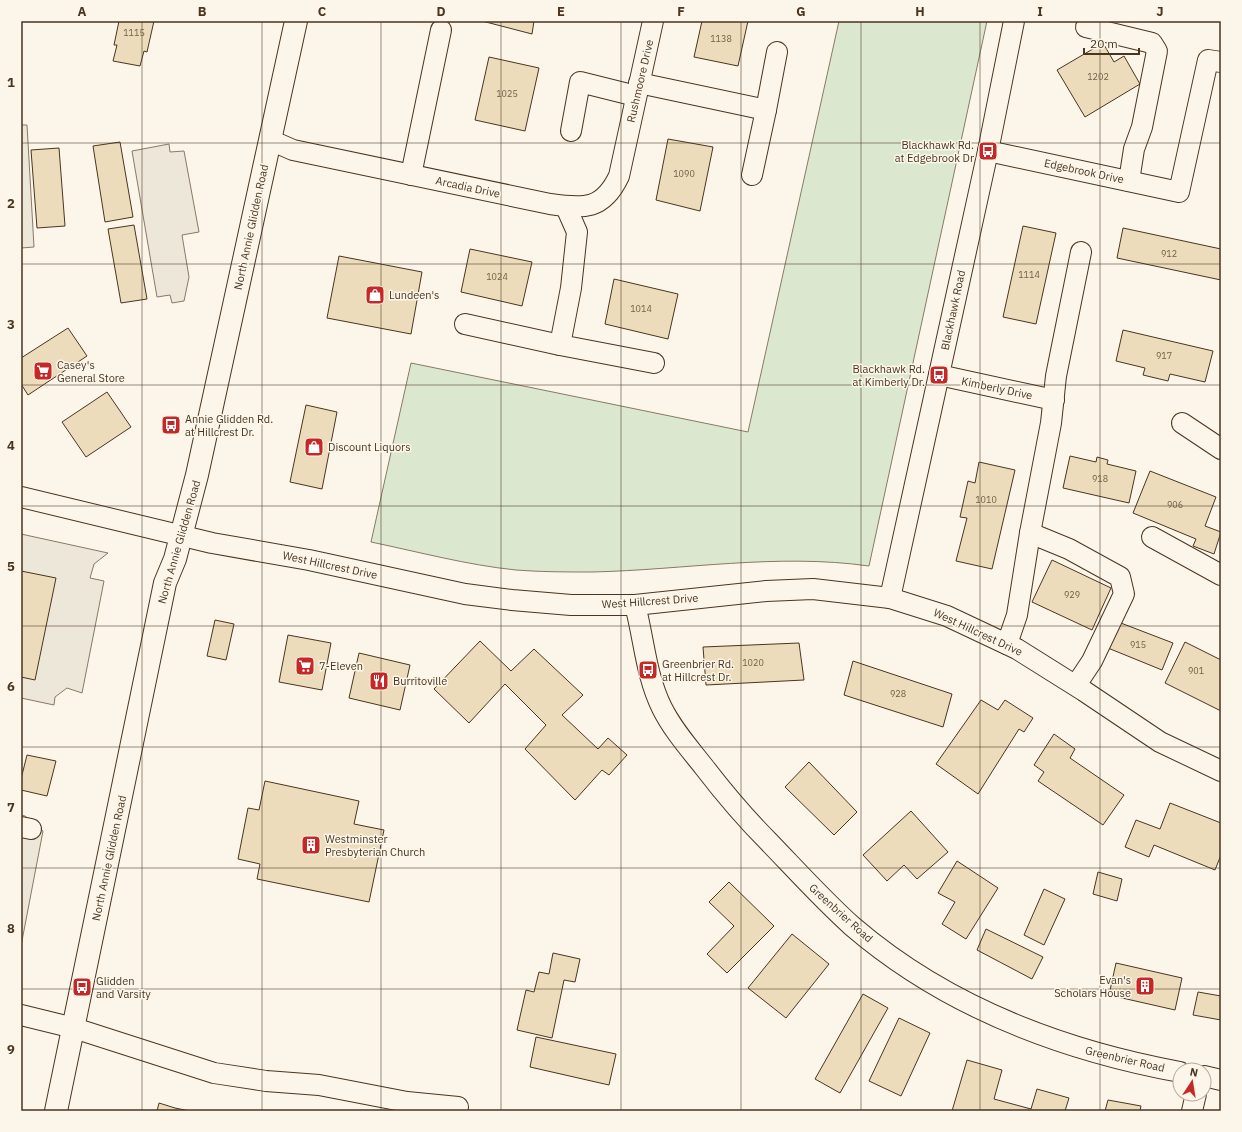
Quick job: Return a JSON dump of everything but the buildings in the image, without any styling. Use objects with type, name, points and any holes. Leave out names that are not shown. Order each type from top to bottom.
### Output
[{"type":"main road","name":"North Annie Glidden Road","points":[[56,1111],[165,582],[182,535],[197,475],[296,21]]},
{"type":"street","name":"Rushmoore Drive","points":[[626,141],[653,21]]},
{"type":"street","name":"Blackhawk Road","points":[[890,598],[988,151],[1014,21]]},
{"type":"street","points":[[1086,28],[1152,43],[1156,51],[1142,127],[1134,149],[1128,181]]},
{"type":"street","points":[[411,175],[441,30]]},
{"type":"street","points":[[752,175],[777,52]]},
{"type":"street","name":"Edgebrook Drive","points":[[988,151],[1179,192],[1208,60],[1221,62]]},
{"type":"street","points":[[571,131],[580,82],[638,89],[766,110]]},
{"type":"street","name":"Arcadia Drive","points":[[270,140],[293,150],[566,207],[597,204],[606,198],[614,188],[619,176],[626,141]]},
{"type":"street","points":[[560,345],[571,288],[577,232],[566,207]]},
{"type":"street","points":[[1007,644],[1017,615],[1054,400],[1056,376],[1081,252]]},
{"type":"street","points":[[465,324],[560,345],[654,363]]},
{"type":"street","name":"Kimberly Drive","points":[[939,375],[1054,400]]},
{"type":"street","points":[[1182,423],[1221,448]]},
{"type":"street","name":"West Hillcrest Drive","points":[[21,497],[212,543],[316,562],[465,594],[512,600],[571,605],[635,605],[766,591],[813,589],[890,598],[947,616],[1007,644],[1076,685],[1160,742],[1221,771]]},
{"type":"street","points":[[1030,533],[1069,549],[1120,577],[1124,594],[1092,661],[1076,685]]},
{"type":"street","points":[[1152,537],[1221,574]]},
{"type":"street","name":"Greenbrier Road","points":[[635,605],[648,670],[662,708],[675,730],[742,815],[852,926],[918,974],[980,1009],[1014,1024],[1084,1050],[1172,1070]]},
{"type":"street","points":[[21,1015],[74,1028],[214,1073],[266,1081],[319,1085],[407,1102],[458,1107]]},
{"type":"green space","points":[[839,21],[987,21],[869,566],[834,562],[800,561],[730,563],[627,571],[535,571],[479,565],[371,542],[411,363],[748,432]]},
{"type":"shaded area","points":[[21,125],[27,125],[34,247],[21,248]]},
{"type":"shaded area","points":[[169,144],[170,152],[184,151],[199,232],[182,235],[189,277],[184,301],[172,303],[170,295],[157,297],[132,151]]},
{"type":"shaded area","points":[[21,534],[108,553],[94,564],[90,578],[104,581],[82,693],[67,688],[55,697],[54,705],[21,698]]},
{"type":"shaded area","points":[[21,815],[25,816],[43,831],[21,946]]},
{"type":"place","name":"Blackhawk Rd. at Edgebrook Dr","points":[[988,151]]},
{"type":"place","name":"Lundeen's","points":[[375,295]]},
{"type":"place","name":"Casey's General Store","points":[[43,371]]},
{"type":"place","name":"Blackhawk Rd. at Kimberly Dr.","points":[[939,375]]},
{"type":"place","name":"Annie Glidden Rd. at Hillcrest Dr.","points":[[171,425]]},
{"type":"place","name":"Discount Liquors","points":[[314,447]]},
{"type":"place","name":"7-Eleven","points":[[305,666]]},
{"type":"place","name":"Greenbrier Rd. at Hillcrest Dr.","points":[[648,670]]},
{"type":"place","name":"Burritoville","points":[[379,681]]},
{"type":"place","name":"Westminster Presbyterian Church","points":[[311,845]]},
{"type":"place","name":"Evan's Scholars House","points":[[1145,986]]},
{"type":"place","name":"Glidden and Varsity","points":[[82,987]]}]
